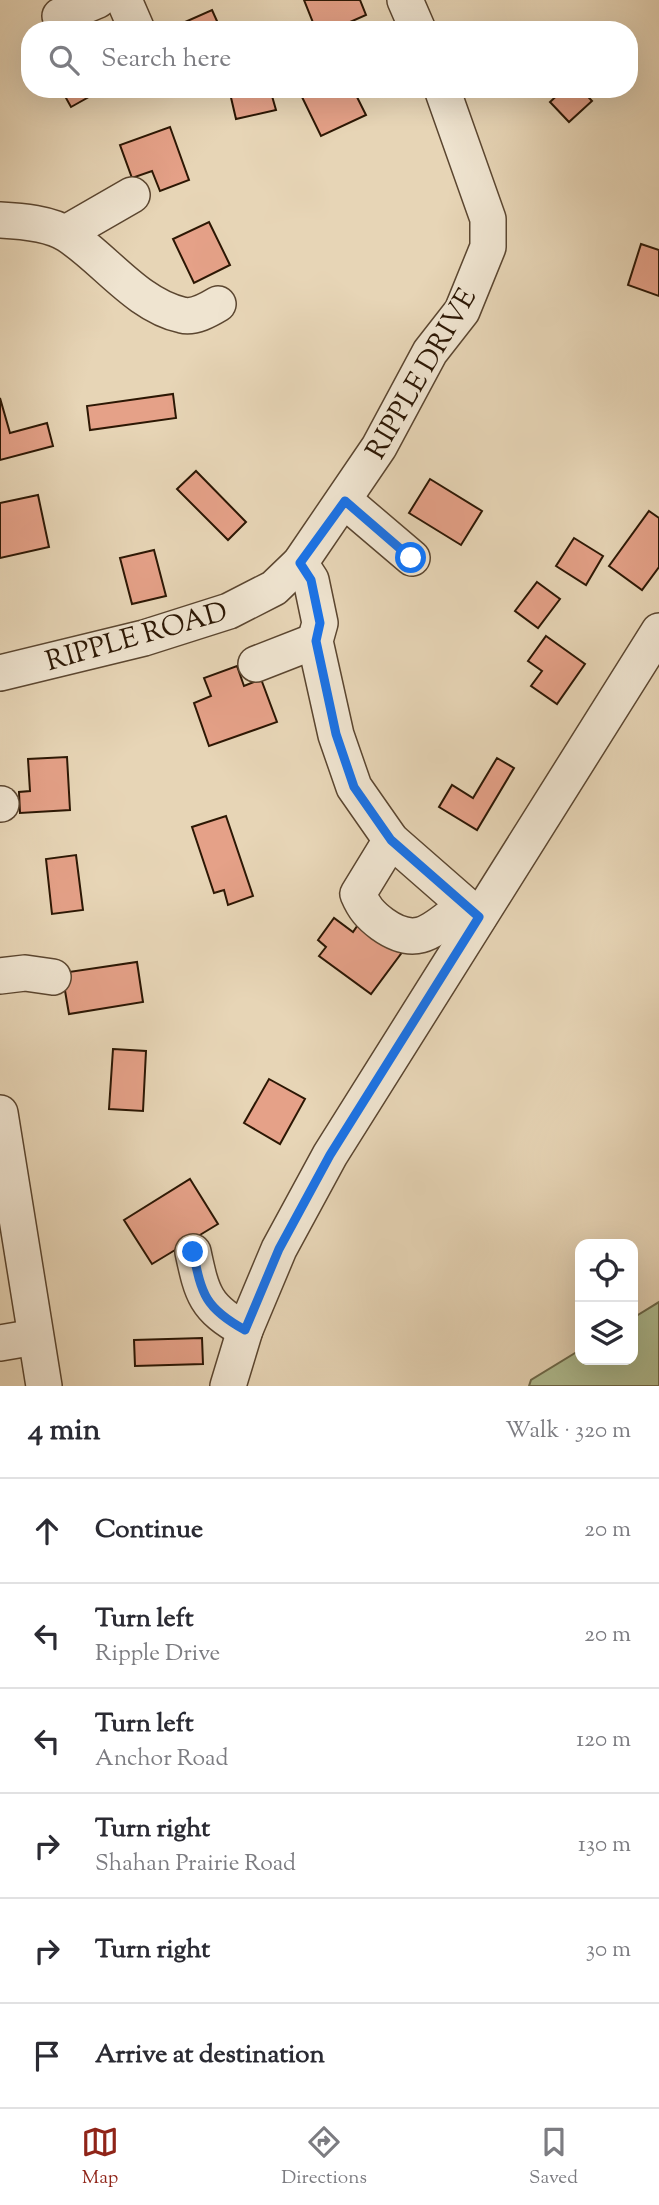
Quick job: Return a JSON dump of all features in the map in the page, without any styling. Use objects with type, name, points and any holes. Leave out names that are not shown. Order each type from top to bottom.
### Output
[{"type":"street","points":[[60,16],[98,0]]},
{"type":"street","points":[[124,0],[133,21]]},
{"type":"street","points":[[405,0],[414,21]]},
{"type":"street","name":"RIPPLE DRIVE","points":[[300,563],[345,501],[430,352],[462,311],[488,247],[488,219],[445,98]]},
{"type":"street","points":[[66,233],[132,195]]},
{"type":"street","points":[[0,220],[23,221],[66,233],[148,300],[184,316],[202,312],[218,304]]},
{"type":"street","points":[[345,501],[411,558]]},
{"type":"street","points":[[300,563],[311,580],[320,623],[316,641],[336,734],[354,787],[391,840],[472,911]]},
{"type":"street","name":"RIPPLE ROAD","points":[[0,673],[144,638],[229,611],[274,589],[300,563]]},
{"type":"street","points":[[228,1386],[245,1330],[279,1249],[330,1155],[472,911],[659,631]]},
{"type":"street","points":[[256,664],[316,641]]},
{"type":"street","points":[[391,840],[358,894],[364,909],[399,936],[418,936],[472,911]]},
{"type":"street","points":[[0,976],[25,973],[53,977]]},
{"type":"street","points":[[0,1113],[44,1386]]},
{"type":"street","points":[[193,1252],[201,1291],[215,1310],[245,1330]]},
{"type":"street","points":[[0,1342],[35,1337]]},
{"type":"green space","points":[[659,1302],[659,1386],[529,1386],[531,1380],[575,1353],[575,1365],[638,1365],[638,1315]]},
{"type":"building","points":[[304,0],[360,0],[366,15],[352,21],[312,21]]},
{"type":"building","points":[[212,10],[217,21],[187,21]]},
{"type":"building","points":[[66,98],[87,98],[71,107]]},
{"type":"building","points":[[231,98],[273,98],[276,110],[236,119]]},
{"type":"building","points":[[302,98],[358,98],[366,115],[321,136]]},
{"type":"building","points":[[554,98],[589,98],[592,101],[569,122],[550,102]]},
{"type":"building","points":[[170,127],[189,180],[160,191],[152,171],[132,178],[120,145]]},
{"type":"building","points":[[209,222],[230,265],[194,283],[173,239]]},
{"type":"building","points":[[641,244],[659,250],[659,296],[628,285]]},
{"type":"building","points":[[173,394],[176,418],[90,430],[87,406]]},
{"type":"building","points":[[0,398],[10,433],[47,423],[53,446],[0,460]]},
{"type":"building","points":[[196,471],[246,522],[228,540],[177,489]]},
{"type":"building","points":[[430,479],[482,511],[461,545],[409,513]]},
{"type":"building","points":[[38,495],[49,547],[0,558],[0,503]]},
{"type":"building","points":[[649,511],[659,518],[659,567],[642,590],[609,566]]},
{"type":"building","points":[[574,538],[603,556],[586,585],[556,566]]},
{"type":"building","points":[[154,550],[166,596],[132,604],[120,558]]},
{"type":"building","points":[[537,582],[560,599],[538,628],[515,611]]},
{"type":"building","points":[[546,636],[585,664],[557,704],[531,686],[542,671],[528,661]]},
{"type":"building","points":[[237,666],[244,686],[261,679],[277,722],[209,746],[194,703],[211,696],[204,678]]},
{"type":"building","points":[[67,757],[70,810],[20,813],[19,792],[30,791],[28,759]]},
{"type":"building","points":[[497,758],[514,768],[477,830],[439,807],[452,785],[473,798]]},
{"type":"building","points":[[226,816],[253,896],[228,905],[224,890],[214,893],[192,827]]},
{"type":"building","points":[[76,855],[83,910],[52,914],[46,859]]},
{"type":"building","points":[[364,916],[406,947],[371,994],[319,956],[326,947],[318,940],[334,918],[353,932]]},
{"type":"building","points":[[137,962],[143,1002],[69,1014],[62,973]]},
{"type":"building","points":[[113,1049],[146,1051],[143,1111],[109,1109]]},
{"type":"building","points":[[269,1079],[305,1099],[280,1144],[244,1123]]},
{"type":"building","points":[[190,1179],[218,1224],[152,1264],[124,1220]]},
{"type":"building","points":[[202,1338],[203,1364],[135,1366],[134,1340]]},
{"type":"route","points":[[193,1252],[201,1291],[215,1310],[245,1330],[279,1249],[330,1155],[479,917],[391,840],[354,787],[336,734],[316,641],[320,623],[311,580],[300,563],[345,501],[411,558]]}]
